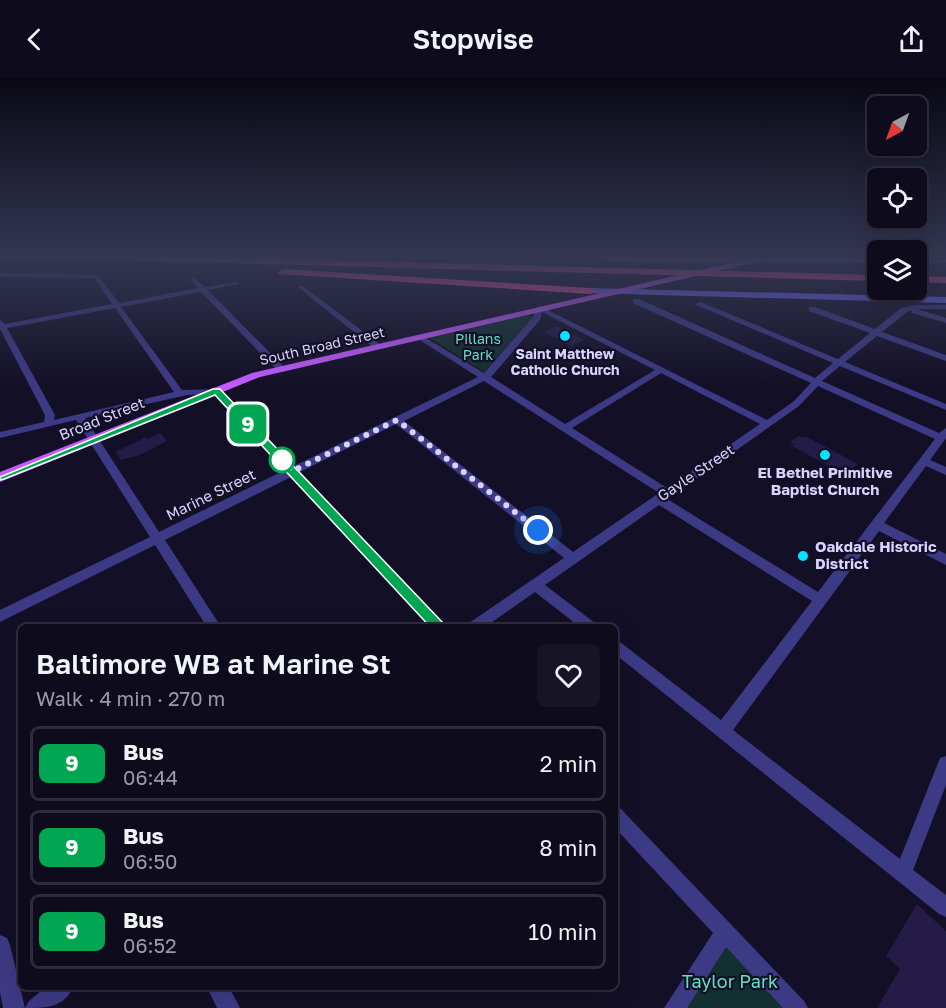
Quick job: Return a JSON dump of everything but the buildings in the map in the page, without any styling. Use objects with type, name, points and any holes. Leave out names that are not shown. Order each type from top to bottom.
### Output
[{"type":"main road","name":"South Broad Street","points":[[540,308],[561,299]]},
{"type":"main road","name":"South Broad Street","points":[[217,391],[256,375],[540,308],[556,307],[587,299]]},
{"type":"main road","points":[[921,299],[946,300]]},
{"type":"main road","name":"Broad Street","points":[[0,477],[217,391]]},
{"type":"street","points":[[113,299],[179,393]]},
{"type":"street","points":[[49,424],[50,415],[1,325],[147,299]]},
{"type":"street","points":[[214,299],[281,369]]},
{"type":"street","points":[[317,299],[378,347]]},
{"type":"street","points":[[636,301],[817,382],[943,435],[723,731]]},
{"type":"street","points":[[698,304],[946,407]]},
{"type":"street","points":[[909,308],[946,307]]},
{"type":"street","points":[[540,308],[767,424]]},
{"type":"street","name":"Marine Street","points":[[0,616],[485,376],[537,318],[540,308]]},
{"type":"street","points":[[909,308],[946,321]]},
{"type":"street","name":"Gayle Street","points":[[478,624],[796,404],[839,362],[909,308]]},
{"type":"street","points":[[812,309],[946,358]]},
{"type":"street","points":[[422,337],[565,428],[820,600]]},
{"type":"street","points":[[565,428],[661,370]]},
{"type":"street","points":[[0,435],[179,393],[217,391],[436,624]]},
{"type":"street","points":[[79,417],[212,624]]},
{"type":"street","points":[[397,420],[573,558]]},
{"type":"street","points":[[924,461],[946,471]]},
{"type":"street","points":[[876,524],[946,560]]},
{"type":"street","points":[[536,585],[586,624]]},
{"type":"street","points":[[618,648],[946,907]]},
{"type":"street","points":[[903,873],[946,764]]},
{"type":"street","points":[[618,818],[797,1008]]},
{"type":"street","points":[[675,1008],[725,932]]},
{"type":"street","points":[[0,945],[14,1008]]},
{"type":"street","points":[[36,1008],[59,990]]},
{"type":"street","points":[[219,990],[229,1008]]},
{"type":"green space","name":"Pillans Park","points":[[528,315],[533,317],[484,372],[430,338]]},
{"type":"green space","name":"Taylor Park","points":[[726,942],[791,1008],[683,1008]]},
{"type":"bus line","name":"9","points":[[0,477],[217,391],[436,624]]},
{"type":"place","name":"Saint Matthew Catholic Church","points":[[565,336]]},
{"type":"place","name":"El Bethel Primitive Baptist Church","points":[[825,455]]},
{"type":"place","name":"Oakdale Historic District","points":[[803,556]]},
{"type":"route","points":[[282,460],[293,471],[397,420],[538,530]]}]
